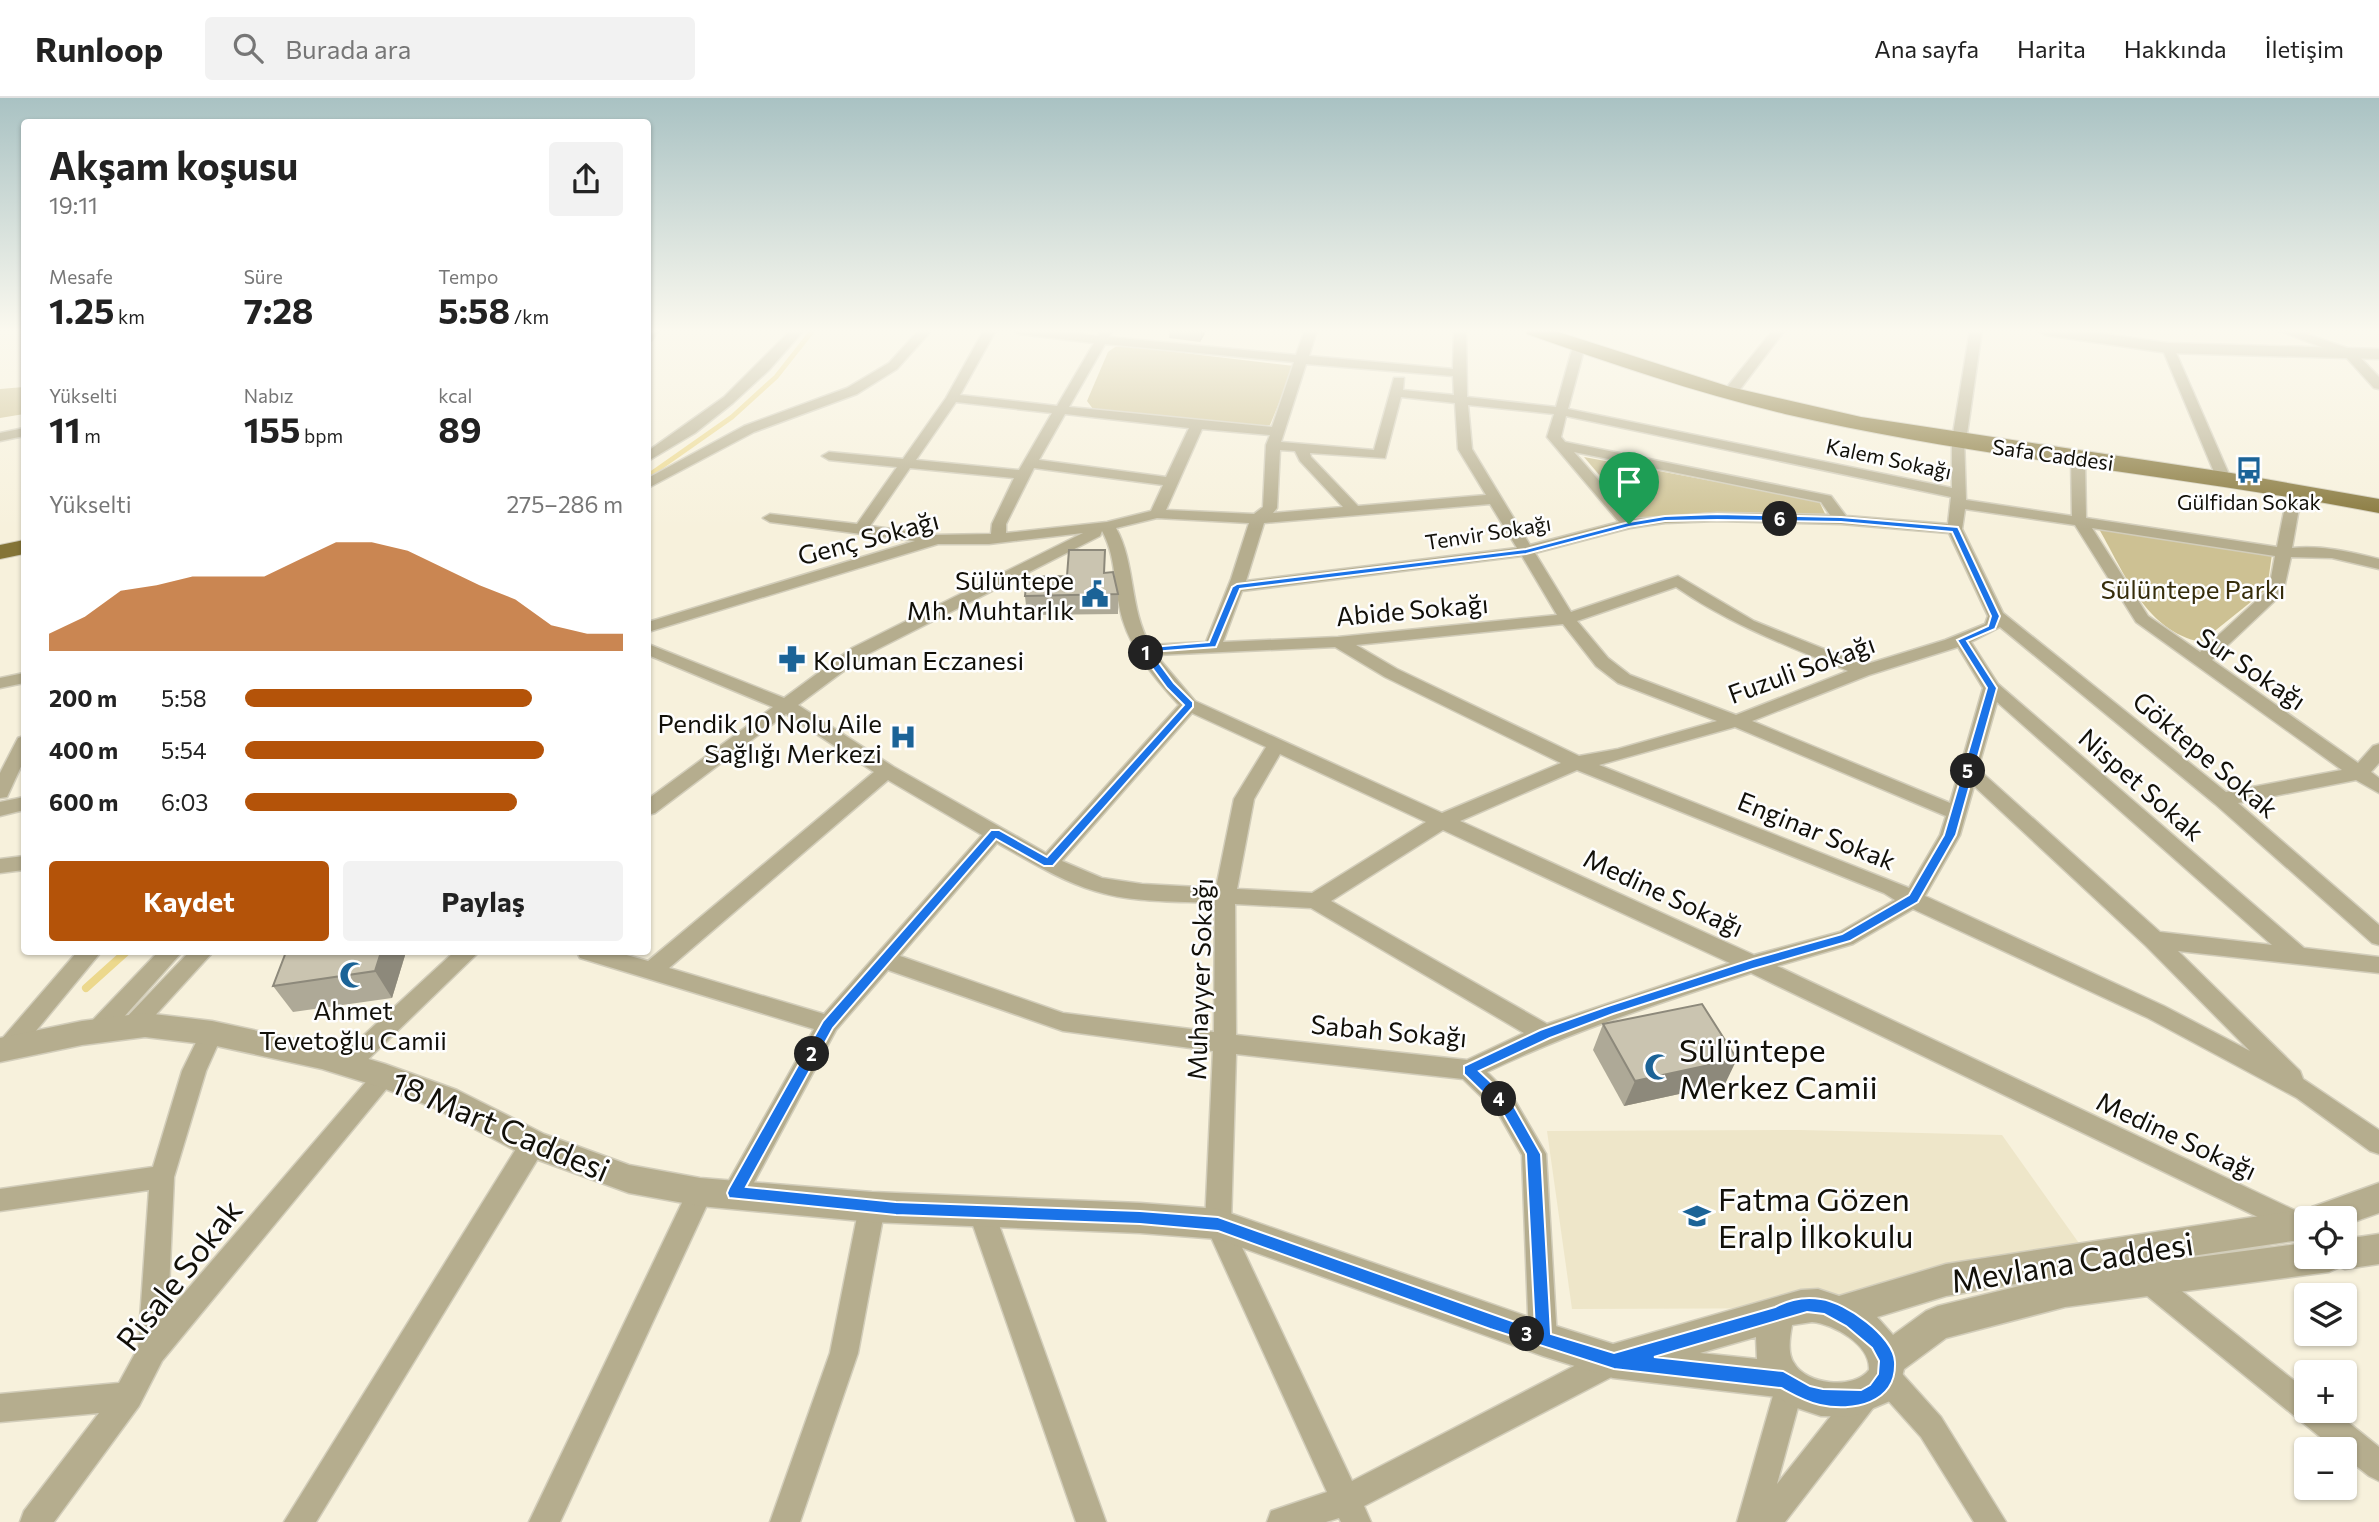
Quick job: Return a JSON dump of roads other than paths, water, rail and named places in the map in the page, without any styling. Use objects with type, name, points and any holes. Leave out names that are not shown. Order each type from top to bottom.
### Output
[{"type":"main road","name":"Safa Caddesi","points":[[1753,396],[1850,421],[2221,472],[2379,498]]},
{"type":"main road","name":"Safa Caddesi","points":[[1959,437],[2379,506]]},
{"type":"main road","points":[[0,552],[21,548]]},
{"type":"main road","points":[[0,570],[21,566]]},
{"type":"street","points":[[651,455],[678,439],[735,396]]},
{"type":"street","points":[[651,482],[749,429],[837,396]]},
{"type":"street","points":[[998,538],[999,524],[1069,396]]},
{"type":"street","points":[[1213,645],[1237,587],[1258,519],[1270,508],[1275,438],[1289,396]]},
{"type":"street","points":[[861,529],[952,398],[1196,425],[1275,438],[1301,448],[1380,455],[1396,396]]},
{"type":"street","name":"Kalem Sokağı","points":[[1430,396],[1560,411],[1958,498],[2080,520],[2285,553],[2309,549],[2329,551],[2379,564]]},
{"type":"street","points":[[1462,396],[1465,449],[1567,618],[1602,662],[1625,679],[1736,721],[1956,813]]},
{"type":"street","points":[[1564,396],[1555,437],[1629,524]]},
{"type":"street","points":[[1965,396],[1959,437],[1955,529],[1996,616]]},
{"type":"street","points":[[2189,396],[2221,472]]},
{"type":"street","points":[[0,426],[21,422]]},
{"type":"street","points":[[1157,514],[1196,425]]},
{"type":"street","points":[[0,437],[21,433]]},
{"type":"street","points":[[1561,445],[1826,499],[1841,520]]},
{"type":"street","points":[[1301,448],[1305,457],[1354,511]]},
{"type":"street","points":[[829,456],[907,465],[1027,469],[1171,482]]},
{"type":"street","points":[[2078,458],[2080,520]]},
{"type":"street","points":[[2201,661],[2277,590],[2295,491]]},
{"type":"street","points":[[651,806],[858,652],[1107,526],[1157,514],[1258,519],[1493,499]]},
{"type":"street","name":"Tenvir Sokağı","points":[[1237,587],[1526,551],[1629,524],[1665,519],[1717,517],[1841,520],[1955,529]]},
{"type":"street","points":[[770,518],[937,539]]},
{"type":"street","name":"Sur Sokağı","points":[[2080,520],[2142,619],[2379,787]]},
{"type":"street","points":[[1048,863],[1189,705],[1144,650],[1128,613],[1115,538],[1107,526]]},
{"type":"street","name":"Genç Sokağı","points":[[651,626],[937,539],[998,538],[1107,526]]},
{"type":"street","points":[[1678,581],[1748,624],[1863,671]]},
{"type":"street","name":"Abide Sokağı","points":[[1144,650],[1213,645],[1338,642],[1567,618],[1678,581]]},
{"type":"street","name":"Fuzuli Sokağı","points":[[1315,901],[1441,821],[1577,764],[1619,755],[1736,721],[1863,671],[1962,640],[1992,627],[1996,616]]},
{"type":"street","name":"Göktepe Sokak","points":[[1996,616],[2222,799],[2379,937]]},
{"type":"street","name":"Nispet Sokak","points":[[1962,640],[1992,688],[2300,957]]},
{"type":"street","name":"Enginar Sokak","points":[[1338,642],[1391,673],[1577,764],[1913,899],[1950,919],[2156,1012],[2305,1091],[2379,1143]]},
{"type":"street","points":[[651,650],[785,705],[887,771],[995,833],[1048,863],[1099,885],[1142,892],[1315,901],[1545,1034]]},
{"type":"street","points":[[0,683],[21,679]]},
{"type":"street","points":[[1913,899],[1950,835],[1992,688]]},
{"type":"street","name":"Medine Sokağı","points":[[1189,705],[2294,1215]]},
{"type":"street","name":"Muhayyer Sokağı","points":[[1218,1224],[1225,1044],[1225,897],[1244,799],[1276,746]]},
{"type":"street","points":[[0,793],[21,750]]},
{"type":"street","points":[[2222,799],[2361,773],[2379,750]]},
{"type":"street","points":[[650,972],[887,771]]},
{"type":"street","points":[[1969,771],[2154,940],[2305,1091]]},
{"type":"street","points":[[0,809],[21,805]]},
{"type":"street","points":[[735,1193],[828,1024],[995,833]]},
{"type":"street","points":[[0,866],[21,863]]},
{"type":"street","name":"Sabah Sokağı","points":[[883,959],[1063,1022],[1225,1044],[1469,1070],[1545,1034],[1753,964],[1846,938],[1913,899]]},
{"type":"street","points":[[2154,940],[2379,965]]},
{"type":"street","points":[[4,1049],[87,955]]},
{"type":"street","points":[[97,1031],[168,955]]},
{"type":"street","points":[[131,1027],[199,955]]},
{"type":"street","points":[[347,1065],[465,955]]},
{"type":"street","points":[[597,955],[828,1024]]},
{"type":"street","name":"18 Mart Caddesi","points":[[4,1049],[97,1031],[145,1025],[212,1033],[385,1076],[446,1099],[533,1144],[629,1179],[700,1192],[872,1207],[1140,1217],[1218,1224],[1543,1339],[1614,1361],[1786,1382]]},
{"type":"street","points":[[152,1351],[162,1177],[194,1071],[212,1033]]},
{"type":"street","points":[[1469,1070],[1506,1106],[1534,1154],[1543,1339]]},
{"type":"street","name":"Risale Sokak","points":[[35,1522],[96,1444],[129,1396],[152,1351],[385,1076]]},
{"type":"street","points":[[299,1522],[533,1144]]},
{"type":"street","points":[[0,1200],[162,1177]]},
{"type":"street","points":[[544,1522],[700,1192]]},
{"type":"street","name":"Mevlana Caddesi","points":[[2357,1206],[2379,1198]]},
{"type":"street","points":[[785,1522],[844,1353],[872,1207]]},
{"type":"street","points":[[981,1211],[1091,1522]]},
{"type":"street","points":[[1218,1224],[1350,1511]]},
{"type":"street","name":"Mevlana Caddesi","points":[[1840,1312],[1946,1280],[2294,1226]]},
{"type":"street","points":[[2357,1252],[2379,1249]]},
{"type":"street","name":"Mevlana Caddesi","points":[[1766,1522],[1878,1381],[1938,1323],[2064,1292],[2294,1261]]},
{"type":"street","points":[[2150,1282],[2294,1398]]},
{"type":"street","points":[[1282,1522],[1350,1511],[1614,1361],[1778,1314],[1790,1307],[1807,1305],[1840,1312],[1878,1343],[1878,1381],[1931,1427],[1991,1522]]},
{"type":"street","points":[[1752,1522],[1786,1382],[1772,1347],[1772,1330],[1778,1314]]},
{"type":"street","points":[[1786,1382],[1823,1398],[1878,1381]]},
{"type":"street","points":[[0,1408],[129,1396]]},
{"type":"street","points":[[2325,1423],[2379,1466]]},
{"type":"waterway","points":[[651,474],[732,417],[755,396]]},
{"type":"waterway","points":[[86,988],[123,955]]},
{"type":"place","name":"Gülfidan Sokak","points":[[2249,470]]},
{"type":"place","name":"Sülüntepe Mh. Muhtarlık","points":[[1095,594]]},
{"type":"place","name":"Koluman Eczanesi","points":[[792,659]]},
{"type":"place","name":"Pendik 10 Nolu Aile Sağlığı Merkezi","points":[[903,737]]},
{"type":"place","name":"Ahmet Tevetoğlu Camii","points":[[353,975]]},
{"type":"place","name":"Sülüntepe Merkez Camii","points":[[1658,1067]]},
{"type":"place","name":"Fatma Gözen Eralp İlkokulu","points":[[1697,1216]]},
{"type":"park label","name":"Sülüntepe Parkı","points":[[2193,588]]}]
